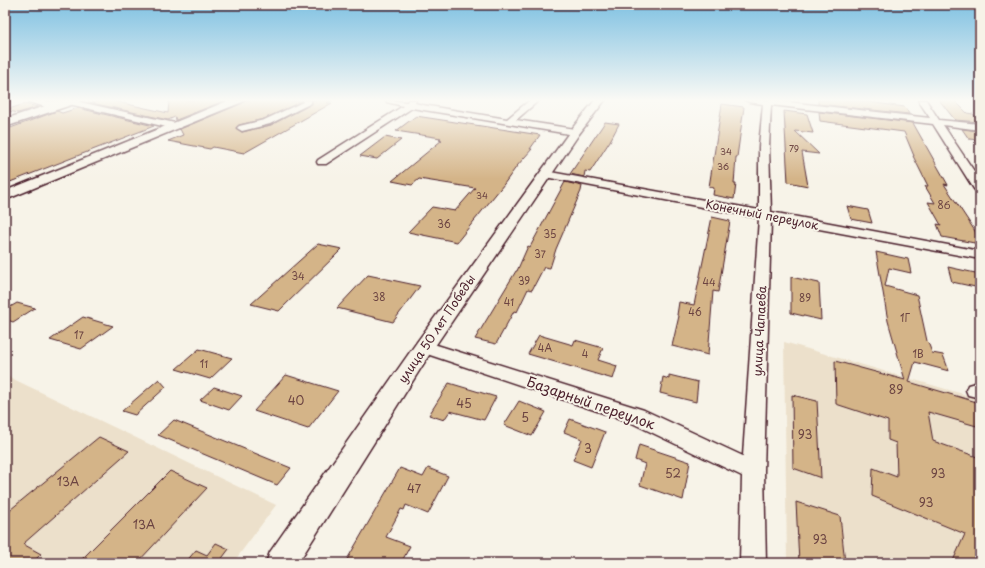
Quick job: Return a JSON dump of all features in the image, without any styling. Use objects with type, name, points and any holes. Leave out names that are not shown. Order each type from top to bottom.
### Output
[{"type":"street","points":[[5,196],[175,127]]},
{"type":"street","points":[[242,128],[248,127]]},
{"type":"street","points":[[322,162],[375,127]]},
{"type":"street","points":[[538,127],[575,132]]},
{"type":"street","name":"улица 50 лет Победы","points":[[281,563],[424,347],[579,127]]},
{"type":"street","name":"улица Чапаева","points":[[754,563],[753,471],[765,215],[764,147],[765,127]]},
{"type":"street","points":[[939,127],[980,189]]},
{"type":"street","name":"Конечный переулок","points":[[545,174],[980,256]]},
{"type":"street","name":"Базарный переулок","points":[[424,347],[637,416],[753,471]]},
{"type":"shaded area","points":[[784,342],[980,399],[980,563],[787,563]]},
{"type":"shaded area","points":[[5,375],[276,505],[233,563],[5,563]]},
{"type":"building","points":[[15,127],[153,127],[5,184],[5,130]]},
{"type":"building","points":[[186,127],[237,127],[236,128],[242,132],[265,127],[291,127],[244,153],[213,147],[210,149],[168,141],[183,135],[180,129]]},
{"type":"building","points":[[402,127],[485,127],[540,135],[530,149],[532,149],[457,242],[408,232],[432,207],[455,211],[475,188],[419,179],[412,185],[392,181],[442,140],[439,139],[441,138],[396,131]]},
{"type":"building","points":[[602,127],[618,127],[590,172],[585,171],[584,177],[570,174]]},
{"type":"building","points":[[718,127],[741,127],[736,157],[734,184],[736,184],[734,199],[713,195],[714,188],[709,187]]},
{"type":"building","points":[[785,127],[811,127],[813,133],[795,131],[819,154],[802,152],[808,186],[788,182]]},
{"type":"building","points":[[862,127],[915,127],[948,185],[944,184],[975,231],[980,244],[942,237],[937,224],[941,225],[928,202],[935,203],[925,186],[928,186],[913,156],[904,132]]},
{"type":"building","points":[[962,129],[980,131],[978,140],[969,139]]},
{"type":"building","points":[[385,137],[401,140],[377,159],[360,156]]},
{"type":"building","points":[[565,182],[582,186],[556,249],[550,268],[544,267],[532,290],[528,289],[517,312],[514,311],[496,344],[475,339],[517,271],[528,246],[530,247]]},
{"type":"building","points":[[847,206],[868,210],[872,223],[851,219]]},
{"type":"building","points":[[712,217],[730,221],[718,292],[713,291],[708,355],[672,346],[679,316],[677,315],[679,302],[694,305]]},
{"type":"building","points":[[318,244],[342,249],[279,311],[251,304]]},
{"type":"building","points":[[876,252],[908,259],[911,273],[889,268],[885,286],[917,295],[927,341],[932,353],[943,355],[949,371],[915,362],[909,382],[980,403],[980,427],[928,412],[933,441],[980,458],[980,563],[952,563],[965,534],[872,496],[873,468],[897,477],[896,443],[888,440],[888,421],[836,404],[835,361],[905,380],[888,321]]},
{"type":"building","points":[[948,267],[980,274],[980,288],[952,282]]},
{"type":"building","points":[[368,275],[420,286],[393,322],[337,308]]},
{"type":"building","points":[[791,277],[819,283],[821,320],[791,313]]},
{"type":"building","points":[[17,303],[35,308],[13,322],[5,319],[5,310]]},
{"type":"building","points":[[83,317],[113,326],[81,349],[50,340]]},
{"type":"building","points":[[539,335],[573,345],[575,340],[603,348],[598,360],[617,366],[613,379],[528,354]]},
{"type":"building","points":[[199,349],[232,358],[210,379],[176,369]]},
{"type":"building","points":[[286,375],[338,391],[308,429],[254,411]]},
{"type":"building","points":[[669,375],[698,382],[696,402],[660,393],[663,377],[669,379]]},
{"type":"building","points":[[159,379],[166,387],[135,415],[122,411]]},
{"type":"building","points":[[449,383],[496,397],[484,420],[450,411],[444,420],[429,415]]},
{"type":"building","points":[[214,387],[242,396],[229,410],[200,400]]},
{"type":"building","points":[[792,395],[817,401],[821,478],[793,468]]},
{"type":"building","points":[[519,401],[546,412],[532,436],[504,425]]},
{"type":"building","points":[[570,419],[605,432],[591,467],[573,460],[582,439],[564,432]]},
{"type":"building","points":[[174,420],[291,468],[277,485],[158,435]]},
{"type":"building","points":[[99,437],[129,451],[23,544],[41,554],[32,563],[5,563],[5,514]]},
{"type":"building","points":[[639,445],[690,462],[683,500],[640,485],[645,464],[635,460]]},
{"type":"building","points":[[400,468],[423,477],[428,468],[448,476],[428,514],[406,505],[404,510],[401,509],[386,537],[410,546],[401,563],[345,563]]},
{"type":"building","points":[[170,471],[207,488],[137,563],[78,563]]},
{"type":"building","points":[[796,502],[840,516],[845,563],[799,563]]},
{"type":"building","points":[[216,543],[229,549],[220,561],[225,563],[185,563],[196,550],[207,555]]}]
